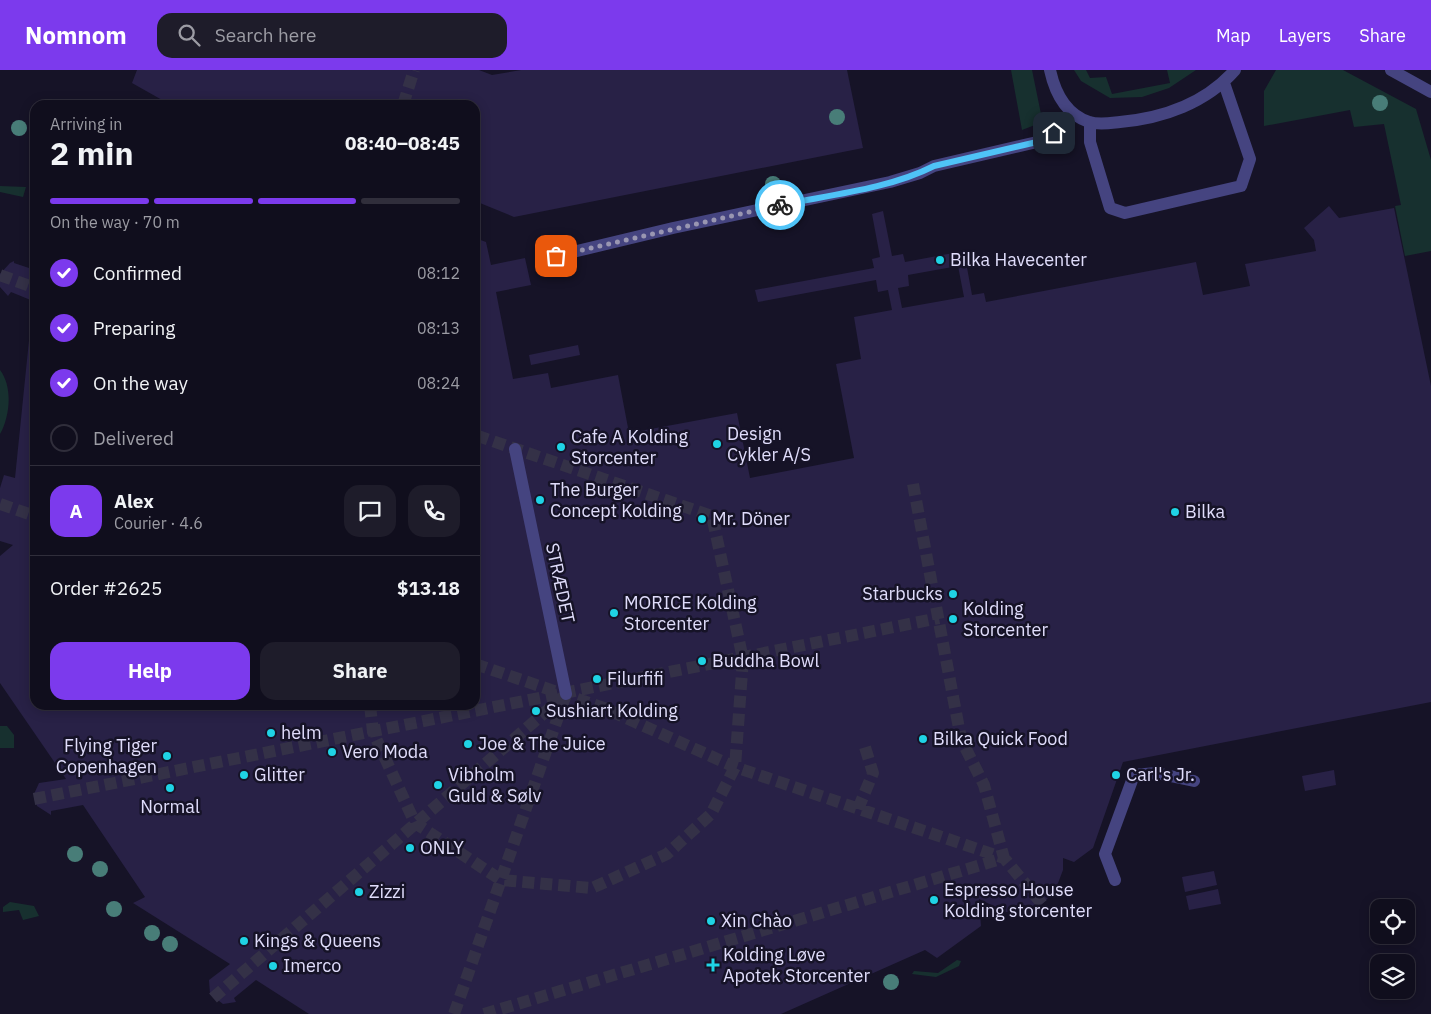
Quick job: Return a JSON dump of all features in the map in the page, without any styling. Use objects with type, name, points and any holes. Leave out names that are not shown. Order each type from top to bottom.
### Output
[{"type":"street","points":[[1050,70],[1060,101],[1072,112],[1090,122],[1106,124],[1134,121],[1166,114],[1195,102],[1224,83],[1235,70]]},
{"type":"street","points":[[1390,70],[1431,92]]},
{"type":"street","points":[[1090,122],[1090,142],[1110,208],[1125,213],[1241,186],[1250,159],[1224,83]]},
{"type":"street","points":[[556,256],[673,228],[890,182],[920,173],[934,166],[1037,142],[1054,133],[1072,112]]},
{"type":"street","name":"STRÆDET","points":[[515,449],[566,694]]},
{"type":"street","points":[[1115,880],[1105,854],[1134,775],[1156,773],[1194,780]]},
{"type":"green space","points":[[1011,70],[1032,70],[1041,114],[1035,125],[1022,130]]},
{"type":"green space","points":[[1074,70],[1086,70],[1090,78],[1106,77],[1112,94],[1170,83],[1167,70],[1196,70],[1169,88],[1142,97],[1110,98],[1081,81]]},
{"type":"green space","points":[[1276,70],[1343,70],[1416,109],[1431,160],[1431,251],[1405,256],[1395,206],[1401,205],[1384,124],[1354,127],[1350,110],[1264,126],[1264,91]]},
{"type":"green space","points":[[0,186],[26,187],[23,197],[0,192]]},
{"type":"green space","points":[[0,370],[7,385],[9,402],[6,419],[0,434]]},
{"type":"green space","points":[[0,726],[7,726],[14,735],[14,748],[0,748]]},
{"type":"green space","points":[[10,902],[34,906],[39,916],[23,920],[19,910],[3,912],[3,907]]},
{"type":"green space","points":[[957,960],[961,961],[959,966],[936,977],[912,974],[914,971],[938,973]]},
{"type":"building","points":[[137,70],[479,70],[492,75],[521,70],[847,70],[863,148],[514,217],[480,203],[480,100],[162,100],[132,83]]},
{"type":"building","name":"Kolding Storcenter","points":[[1329,206],[1339,218],[1394,208],[1431,386],[1431,702],[1123,762],[1093,848],[1074,862],[1063,858],[1063,870],[1055,891],[1042,904],[1021,911],[1006,912],[979,899],[981,926],[937,958],[925,950],[781,1014],[309,1014],[256,980],[234,998],[236,1002],[223,1004],[210,994],[209,980],[230,964],[133,903],[145,897],[83,805],[51,811],[51,815],[37,806],[34,794],[39,783],[66,779],[0,683],[0,556],[13,545],[0,541],[0,488],[4,475],[15,478],[30,330],[30,710],[480,710],[480,240],[486,242],[491,265],[525,258],[531,285],[496,292],[513,379],[548,373],[551,388],[618,375],[629,433],[737,413],[750,478],[854,458],[836,364],[861,359],[854,317],[892,310],[888,290],[878,292],[876,280],[758,302],[755,290],[874,268],[872,259],[880,257],[872,214],[883,211],[892,256],[903,254],[905,262],[964,251],[972,295],[984,293],[986,302],[1196,262],[1203,295],[1250,286],[1245,264],[1316,251],[1314,240],[1304,228]],"holes":[[[958,266],[964,297],[902,308],[898,288],[909,286],[908,275]]]},
{"type":"building","name":"Kolding Storcenter","points":[[14,261],[14,263],[30,268],[30,300],[11,292],[8,296],[0,287],[0,274],[10,263]]},
{"type":"building","points":[[578,345],[580,355],[531,365],[529,355]]},
{"type":"building","points":[[1334,770],[1336,785],[1305,791],[1302,776]]},
{"type":"building","points":[[1214,871],[1217,885],[1185,892],[1182,877]]},
{"type":"building","points":[[1218,889],[1221,904],[1189,910],[1186,896]]},
{"type":"tunnel","points":[[405,100],[414,70]]},
{"type":"tunnel","points":[[0,275],[30,286]]},
{"type":"tunnel","points":[[371,710],[373,732],[415,823],[501,880],[592,888],[667,854],[711,814],[735,767],[743,659],[712,516],[480,437]]},
{"type":"tunnel","points":[[484,1014],[1004,858],[984,785],[961,739],[913,484]]},
{"type":"tunnel","points":[[0,504],[30,514]]},
{"type":"tunnel","points":[[480,710],[939,618]]},
{"type":"tunnel","points":[[480,666],[604,708],[735,767],[1004,858],[1042,904]]},
{"type":"tunnel","points":[[213,998],[564,696]]},
{"type":"tunnel","points":[[454,1014],[565,697]]},
{"type":"tunnel","points":[[34,799],[479,710]]},
{"type":"tunnel","points":[[858,809],[873,773],[865,747]]},
{"type":"way so far","points":[[556,256],[662,230],[780,205]]},
{"type":"place","name":"Bilka Havecenter","points":[[940,260]]},
{"type":"place","name":"Design Cykler A/S","points":[[717,444]]},
{"type":"place","name":"Cafe A Kolding Storcenter","points":[[561,447]]},
{"type":"place","name":"The Burger Concept Kolding","points":[[540,500]]},
{"type":"place","name":"Bilka","points":[[1175,512]]},
{"type":"place","name":"Mr. Döner","points":[[702,519]]},
{"type":"place","name":"Starbucks","points":[[953,594]]},
{"type":"place","name":"MORICE Kolding Storcenter","points":[[614,613]]},
{"type":"place","name":"Kolding Storcenter","points":[[953,619]]},
{"type":"place","name":"Buddha Bowl","points":[[702,661]]},
{"type":"place","name":"Filurfifi","points":[[597,679]]},
{"type":"place","name":"Sushiart Kolding","points":[[536,711]]},
{"type":"place","name":"helm","points":[[271,733]]},
{"type":"place","name":"Bilka Quick Food","points":[[923,739]]},
{"type":"place","name":"Joe & The Juice","points":[[468,744]]},
{"type":"place","name":"Vero Moda","points":[[332,752]]},
{"type":"place","name":"Flying Tiger Copenhagen","points":[[167,756]]},
{"type":"place","name":"Glitter","points":[[244,775]]},
{"type":"place","name":"Carl's Jr.","points":[[1116,775]]},
{"type":"place","name":"Vibholm Guld & Sølv","points":[[438,785]]},
{"type":"place","name":"Normal","points":[[170,788]]},
{"type":"place","name":"ONLY","points":[[410,848]]},
{"type":"place","name":"Zizzi","points":[[359,892]]},
{"type":"place","name":"Espresso House Kolding storcenter","points":[[934,900]]},
{"type":"place","name":"Xin Chào","points":[[711,921]]},
{"type":"place","name":"Kings & Queens","points":[[244,941]]},
{"type":"place","name":"Kolding Løve Apotek Storcenter","points":[[713,965]]},
{"type":"place","name":"Imerco","points":[[273,966]]},
{"type":"route","points":[[780,205],[890,182],[920,173],[934,166],[1037,142],[1054,133]]}]
